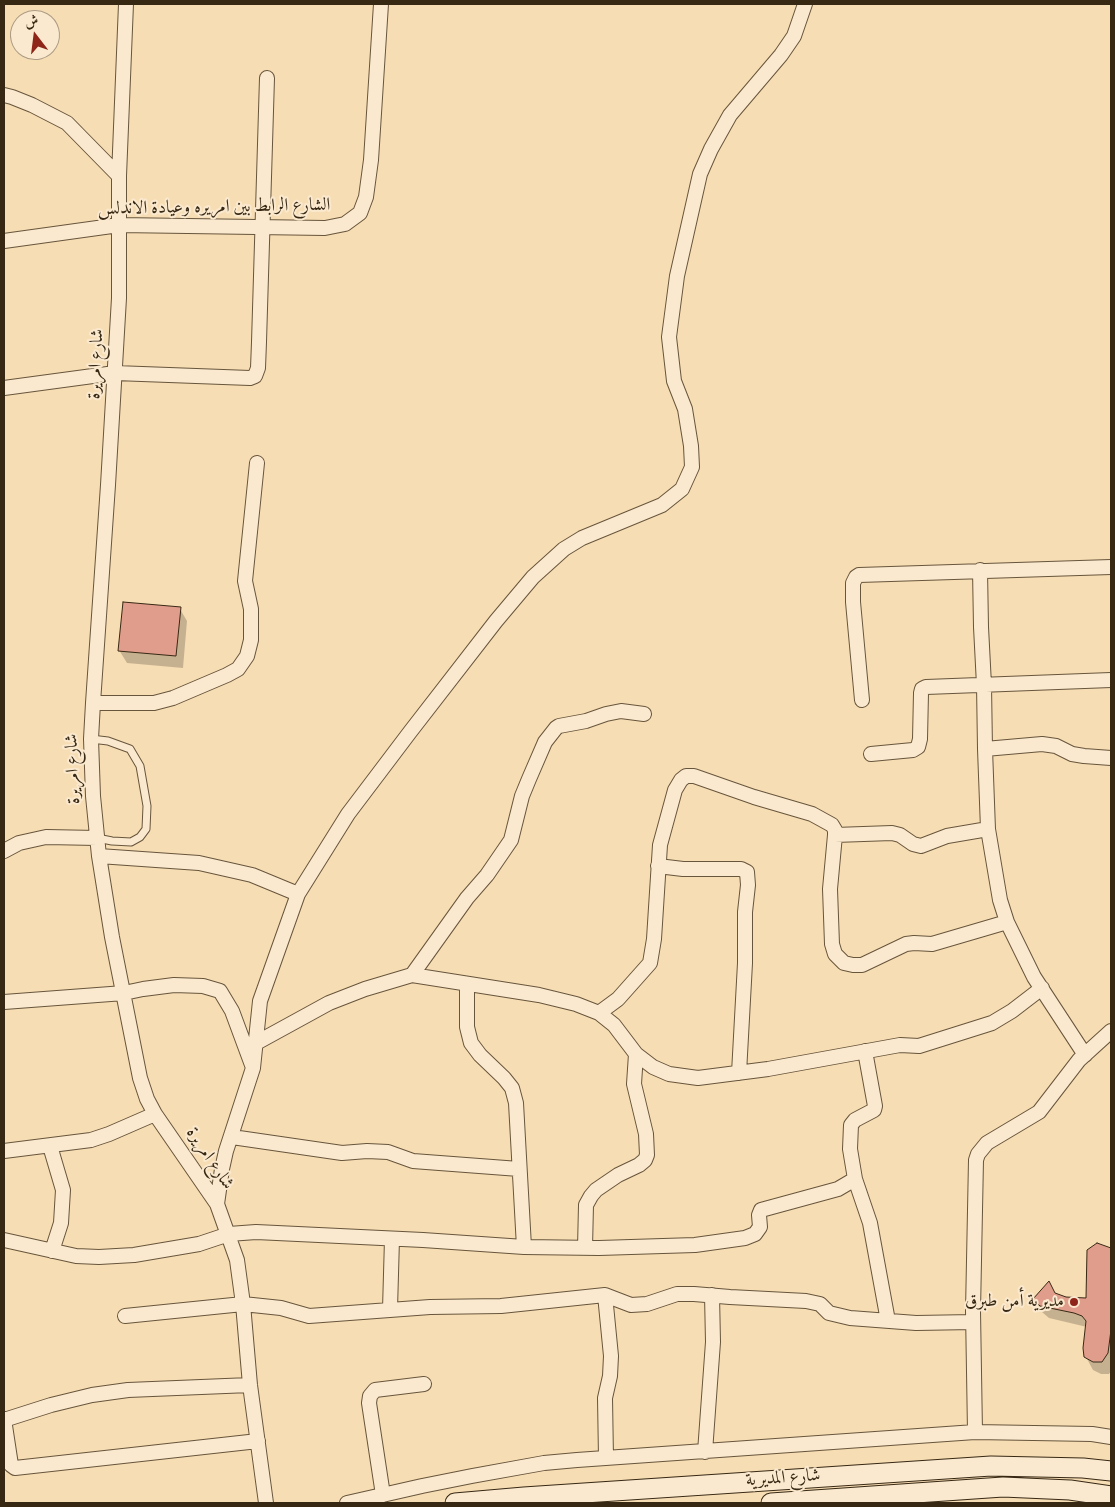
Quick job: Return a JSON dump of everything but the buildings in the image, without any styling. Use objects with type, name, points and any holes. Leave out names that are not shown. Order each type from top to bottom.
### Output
[{"type":"main road","name":"شارع المديرية","points":[[455,1503],[524,1497],[634,1497],[991,1466],[1083,1468],[1111,1471]]},
{"type":"main road","name":"شارع المديرية","points":[[771,1503],[943,1497],[1003,1487],[1070,1490],[1111,1496]]},
{"type":"street","name":"شارع امريرة","points":[[126,4],[116,373],[91,738],[93,796],[99,856],[112,937],[140,1078],[147,1100],[155,1114],[217,1204],[237,1260],[250,1385],[266,1503]]},
{"type":"street","name":"الشارع الرابط بين امريره وعيادة الاندلس","points":[[4,241],[119,225],[325,228],[345,224],[360,213],[366,197],[371,160],[381,4]]},
{"type":"street","points":[[217,1204],[222,1169],[253,1068],[260,1001],[298,894],[354,806],[496,621],[534,577],[564,548],[582,538],[662,505],[682,489],[692,466],[691,446],[685,409],[674,381],[669,337],[677,276],[698,184],[711,149],[730,115],[781,55],[794,36],[805,4]]},
{"type":"street","points":[[4,388],[116,373],[250,378],[255,376],[258,368],[260,342],[267,78]]},
{"type":"street","points":[[4,95],[32,104],[67,123],[120,176]]},
{"type":"street","points":[[93,703],[154,703],[173,698],[238,669],[247,656],[251,640],[251,609],[245,581],[257,463]]},
{"type":"street","points":[[862,700],[853,602],[853,584],[856,577],[862,574],[1111,567]]},
{"type":"street","points":[[980,570],[984,749],[988,829],[1000,900],[1007,922],[1031,971],[1085,1055]]},
{"type":"street","points":[[871,754],[913,750],[918,747],[920,739],[921,693],[923,688],[1111,680]]},
{"type":"street","points":[[412,975],[511,840],[522,796],[545,742],[556,728],[622,711],[644,714]]},
{"type":"street","points":[[984,749],[1042,744],[1056,746],[1072,754],[1111,758]]},
{"type":"street","points":[[598,1014],[618,1000],[650,963],[654,939],[660,845],[675,790],[686,776],[694,776],[745,795],[812,814],[832,825],[835,835],[830,889],[832,944],[835,954],[844,963],[862,965],[906,944],[932,944],[1007,922]]},
{"type":"street","points":[[835,835],[892,833],[921,846],[947,836],[988,829]]},
{"type":"street","points":[[4,850],[19,843],[46,837],[97,838]]},
{"type":"street","points":[[99,856],[199,863],[252,875],[298,894]]},
{"type":"street","points":[[658,866],[683,869],[741,869],[747,872],[745,963],[739,1073]]},
{"type":"street","points":[[256,1043],[329,1003],[365,989],[412,975],[562,1000],[576,1004],[598,1014],[614,1025],[636,1054],[653,1067],[669,1074],[698,1078],[739,1073],[900,1045],[918,1046],[992,1023],[1012,1011],[1042,988]]},
{"type":"street","points":[[4,1002],[124,994],[143,989],[174,985],[203,986],[220,991],[232,1011],[253,1068]]},
{"type":"street","points":[[466,985],[467,1026],[471,1043],[512,1088],[516,1103],[524,1247]]},
{"type":"street","points":[[975,1432],[973,1322],[976,1160],[978,1154],[987,1143],[1040,1112],[1067,1075],[1111,1031]]},
{"type":"street","points":[[865,1051],[875,1106],[874,1110],[851,1125],[850,1149],[855,1180],[870,1223],[888,1321]]},
{"type":"street","points":[[585,1248],[586,1205],[591,1196],[596,1190],[618,1175],[639,1165],[645,1160],[647,1155],[646,1134],[634,1084],[636,1054]]},
{"type":"street","points":[[4,1151],[91,1140],[155,1114]]},
{"type":"street","points":[[232,1137],[342,1153],[388,1152],[413,1161],[519,1169]]},
{"type":"street","points":[[50,1146],[63,1190],[61,1223],[52,1251]]},
{"type":"street","points":[[4,1240],[76,1256],[100,1257],[199,1244],[229,1234],[256,1232],[524,1247],[585,1248],[695,1245],[745,1238],[755,1234],[760,1227],[762,1210],[838,1189],[855,1180]]},
{"type":"street","points":[[390,1309],[392,1239]]},
{"type":"street","points":[[125,1316],[243,1304],[281,1308],[309,1316],[390,1309],[502,1306],[605,1295],[631,1305],[647,1304],[677,1294],[806,1300],[820,1304],[829,1313],[850,1318],[916,1323],[973,1322]]},
{"type":"street","points":[[605,1295],[611,1356],[610,1376],[605,1398],[606,1458]]},
{"type":"street","points":[[705,1452],[713,1342],[712,1295]]},
{"type":"street","points":[[383,1495],[369,1403],[370,1396],[375,1390],[424,1384]]},
{"type":"street","points":[[250,1385],[128,1390],[51,1405],[4,1420],[11,1465],[15,1468],[258,1441]]},
{"type":"street","points":[[348,1503],[422,1486],[544,1463],[975,1432],[1092,1434],[1111,1437]]},
{"type":"lane","points":[[91,738],[108,741],[130,749],[140,766],[148,806],[146,829],[140,838],[131,842],[97,838]]},
{"type":"place","name":"مديرية أمن طبرق","points":[[1074,1302]]}]
